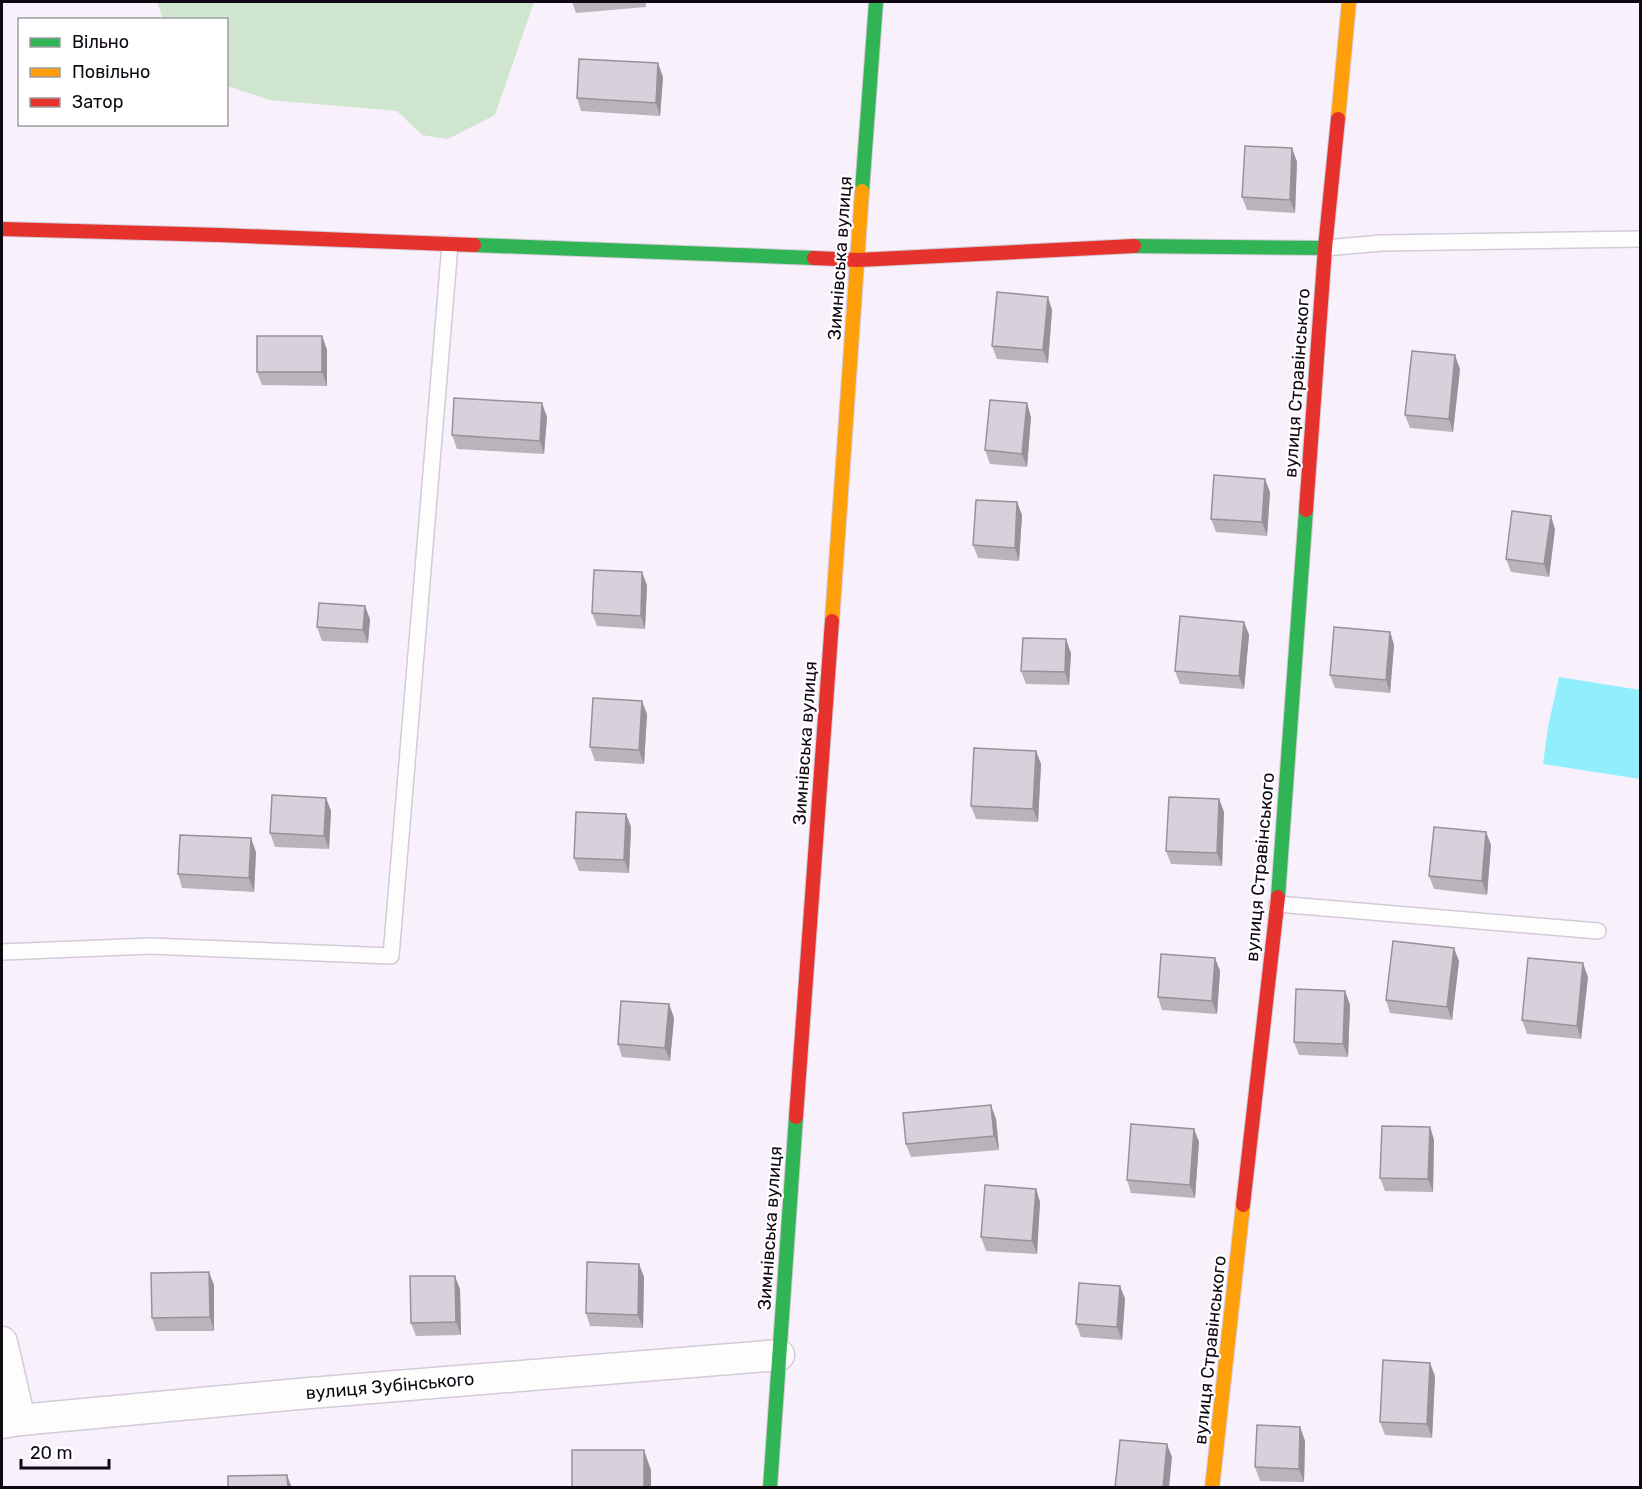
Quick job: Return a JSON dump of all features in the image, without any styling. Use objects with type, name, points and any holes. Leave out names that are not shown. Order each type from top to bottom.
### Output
[{"type":"street","name":"Зимнівська вулиця","points":[[770,1488],[876,2]]},
{"type":"street","name":"вулиця Стравінського","points":[[1212,1488],[1277,904],[1327,222],[1349,2]]},
{"type":"street","points":[[2,230],[219,235],[858,260],[1121,246],[1325,248]]},
{"type":"street","points":[[2,1342],[11,1422]]},
{"type":"street","name":"вулиця Зубінського","points":[[11,1422],[298,1394],[779,1355]]},
{"type":"lane","points":[[1325,248],[1382,243],[1641,239]]},
{"type":"lane","points":[[2,952],[151,946],[391,956],[450,244]]},
{"type":"lane","points":[[1277,904],[1598,931]]},
{"type":"green space","points":[[157,2],[534,2],[495,115],[448,139],[422,135],[397,111],[270,100],[228,86],[228,18],[163,18]]},
{"type":"water","points":[[1559,677],[1640,690],[1640,779],[1543,764]]},
{"type":"building","points":[[579,59],[658,63],[656,103],[577,98]]},
{"type":"building","points":[[1245,146],[1292,148],[1290,200],[1242,197]]},
{"type":"building","points":[[997,292],[1048,297],[1043,350],[992,346]]},
{"type":"building","points":[[257,336],[322,336],[322,372],[257,372]]},
{"type":"building","points":[[1412,351],[1455,355],[1449,419],[1405,415]]},
{"type":"building","points":[[454,398],[542,403],[540,441],[452,435]]},
{"type":"building","points":[[990,400],[1027,403],[1022,454],[985,450]]},
{"type":"building","points":[[1214,475],[1265,479],[1262,522],[1211,519]]},
{"type":"building","points":[[976,500],[1017,502],[1015,548],[973,545]]},
{"type":"building","points":[[1512,511],[1551,516],[1544,564],[1506,559]]},
{"type":"building","points":[[594,570],[642,572],[641,616],[592,613]]},
{"type":"building","points":[[319,603],[365,606],[363,630],[317,627]]},
{"type":"building","points":[[1180,616],[1244,622],[1239,676],[1175,671]]},
{"type":"building","points":[[1334,627],[1390,632],[1386,680],[1330,675]]},
{"type":"building","points":[[1023,638],[1066,639],[1065,672],[1021,671]]},
{"type":"building","points":[[593,698],[642,701],[639,750],[590,747]]},
{"type":"building","points":[[974,748],[1036,751],[1033,809],[971,806]]},
{"type":"building","points":[[272,795],[326,798],[324,836],[270,833]]},
{"type":"building","points":[[1169,797],[1219,799],[1217,853],[1166,851]]},
{"type":"building","points":[[576,812],[626,814],[624,860],[574,858]]},
{"type":"building","points":[[1434,827],[1486,832],[1482,881],[1429,876]]},
{"type":"building","points":[[180,835],[251,838],[249,878],[178,874]]},
{"type":"building","points":[[1393,941],[1454,948],[1447,1007],[1386,1000]]},
{"type":"building","points":[[1161,954],[1215,958],[1212,1001],[1158,997]]},
{"type":"building","points":[[1528,958],[1583,963],[1577,1026],[1522,1020]]},
{"type":"building","points":[[1296,989],[1345,991],[1343,1044],[1294,1042]]},
{"type":"building","points":[[621,1001],[669,1004],[665,1048],[618,1044]]},
{"type":"building","points":[[991,1105],[994,1136],[906,1144],[903,1113]]},
{"type":"building","points":[[1131,1124],[1194,1129],[1190,1185],[1127,1180]]},
{"type":"building","points":[[1382,1126],[1430,1127],[1428,1179],[1380,1178]]},
{"type":"building","points":[[985,1185],[1036,1189],[1032,1241],[981,1237]]},
{"type":"building","points":[[587,1262],[639,1264],[638,1315],[586,1313]]},
{"type":"building","points":[[209,1272],[210,1317],[152,1318],[151,1273]]},
{"type":"building","points":[[410,1276],[455,1276],[456,1322],[411,1323]]},
{"type":"building","points":[[1079,1283],[1120,1286],[1117,1327],[1076,1324]]},
{"type":"building","points":[[1383,1360],[1430,1363],[1427,1424],[1380,1422]]},
{"type":"building","points":[[1257,1425],[1300,1427],[1299,1469],[1255,1467]]},
{"type":"building","points":[[1120,1440],[1167,1444],[1163,1488],[1115,1488]]},
{"type":"building","points":[[572,1450],[644,1450],[644,1488],[572,1488]]},
{"type":"building","points":[[287,1475],[288,1488],[228,1488],[228,1476]]},
{"type":"traffic: fast","points":[[862,191],[876,2]]},
{"type":"traffic: fast","points":[[474,245],[814,258]]},
{"type":"traffic: fast","points":[[1134,246],[1325,248]]},
{"type":"traffic: fast","points":[[1278,897],[1306,510]]},
{"type":"traffic: fast","points":[[770,1488],[796,1117]]},
{"type":"traffic: slow","points":[[1338,119],[1349,2]]},
{"type":"traffic: slow","points":[[832,621],[862,191]]},
{"type":"traffic: slow","points":[[1212,1488],[1243,1205]]},
{"type":"traffic: jam","points":[[1306,510],[1325,248],[1338,119]]},
{"type":"traffic: jam","points":[[2,229],[474,245]]},
{"type":"traffic: jam","points":[[814,258],[858,260],[1134,246]]},
{"type":"traffic: jam","points":[[796,1117],[832,621]]},
{"type":"traffic: jam","points":[[1243,1205],[1278,897]]}]
